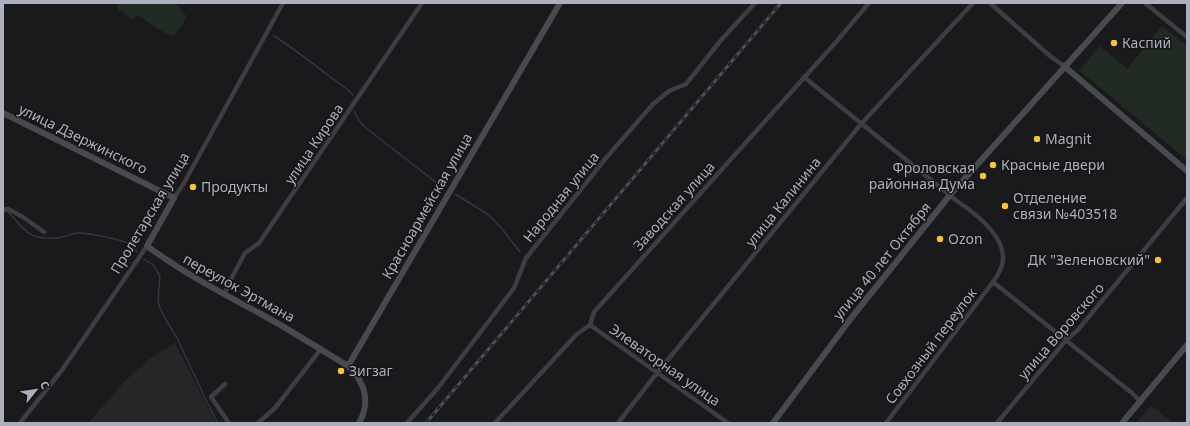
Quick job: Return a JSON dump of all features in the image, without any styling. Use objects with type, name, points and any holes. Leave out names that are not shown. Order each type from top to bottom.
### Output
[{"type":"street","name":"Пролетарская улица","points":[[20,423],[62,370],[147,246],[283,3]]},
{"type":"street","name":"улица Кирова","points":[[224,295],[245,253],[259,243],[422,3]]},
{"type":"street","name":"Красноармейская улица","points":[[348,366],[560,3]]},
{"type":"street","name":"Народная улица","points":[[406,423],[438,388],[514,288],[526,258],[606,158],[654,104],[669,91],[686,84],[722,38],[755,3]]},
{"type":"street","name":"Заводская улица","points":[[496,423],[576,335],[590,325],[594,312],[869,3]]},
{"type":"street","name":"улица Калинина","points":[[618,423],[657,373],[861,124],[973,3]]},
{"type":"street","points":[[990,3],[1187,171]]},
{"type":"street","name":"улица 40 лет Октября","points":[[773,423],[852,316],[950,195],[1122,3]]},
{"type":"street","points":[[1144,3],[1187,37]]},
{"type":"street","name":"Совхозный переулок","points":[[804,77],[975,214],[988,226],[999,243],[1003,257],[1003,263],[994,282],[886,423]]},
{"type":"street","name":"улица Дзержинского","points":[[3,113],[174,198]]},
{"type":"street","name":"улица Воровского","points":[[997,423],[1066,340],[1082,325],[1187,198]]},
{"type":"street","points":[[5,210],[23,217],[44,232]]},
{"type":"street","name":"переулок Эртмана","points":[[147,246],[170,263],[224,295],[259,313],[348,366]]},
{"type":"street","name":"Совхозный переулок","points":[[994,282],[1132,393],[1141,402]]},
{"type":"street","name":"Элеваторная улица","points":[[590,325],[728,423]]},
{"type":"street","points":[[1122,423],[1187,345]]},
{"type":"street","points":[[258,423],[275,408],[321,349]]},
{"type":"street","points":[[348,366],[358,378],[366,399],[366,408],[359,423]]},
{"type":"street","points":[[225,384],[211,397],[229,423]]},
{"type":"shaded area","points":[[117,3],[174,3],[186,16],[183,24],[174,36],[168,35],[138,15],[132,20],[123,12],[118,10]]},
{"type":"shaded area","points":[[1162,26],[1187,46],[1187,160],[1079,70],[1100,46],[1127,69]]},
{"type":"shaded area","points":[[175,343],[216,423],[88,423],[126,380],[148,360]]},
{"type":"shaded area","points":[[1151,405],[1173,423],[1136,423]]},
{"type":"waterway","points":[[274,36],[345,87],[353,95]]},
{"type":"waterway","points":[[354,111],[359,121],[366,128],[442,187]]},
{"type":"waterway","points":[[455,194],[489,215],[520,252]]},
{"type":"waterway","points":[[6,210],[24,229],[33,236],[51,238],[83,233],[127,243],[137,252]]},
{"type":"waterway","points":[[144,259],[153,265],[160,276],[158,301],[160,308],[177,338],[218,423]]},
{"type":"railway","points":[[426,423],[781,3]]},
{"type":"place","name":"Каспий","points":[[1114,43]]},
{"type":"place","name":"Magnit","points":[[1037,139]]},
{"type":"place","name":"Красные двери","points":[[993,165]]},
{"type":"place","name":"Фроловская районная Дума","points":[[983,176]]},
{"type":"place","name":"Продукты","points":[[193,187]]},
{"type":"place","name":"Отделение связи №403518","points":[[1005,206]]},
{"type":"place","name":"Ozon","points":[[940,239]]},
{"type":"place","name":"ДК \"Зеленовский\"","points":[[1158,260]]},
{"type":"place","name":"Зигзаг","points":[[341,371]]}]
